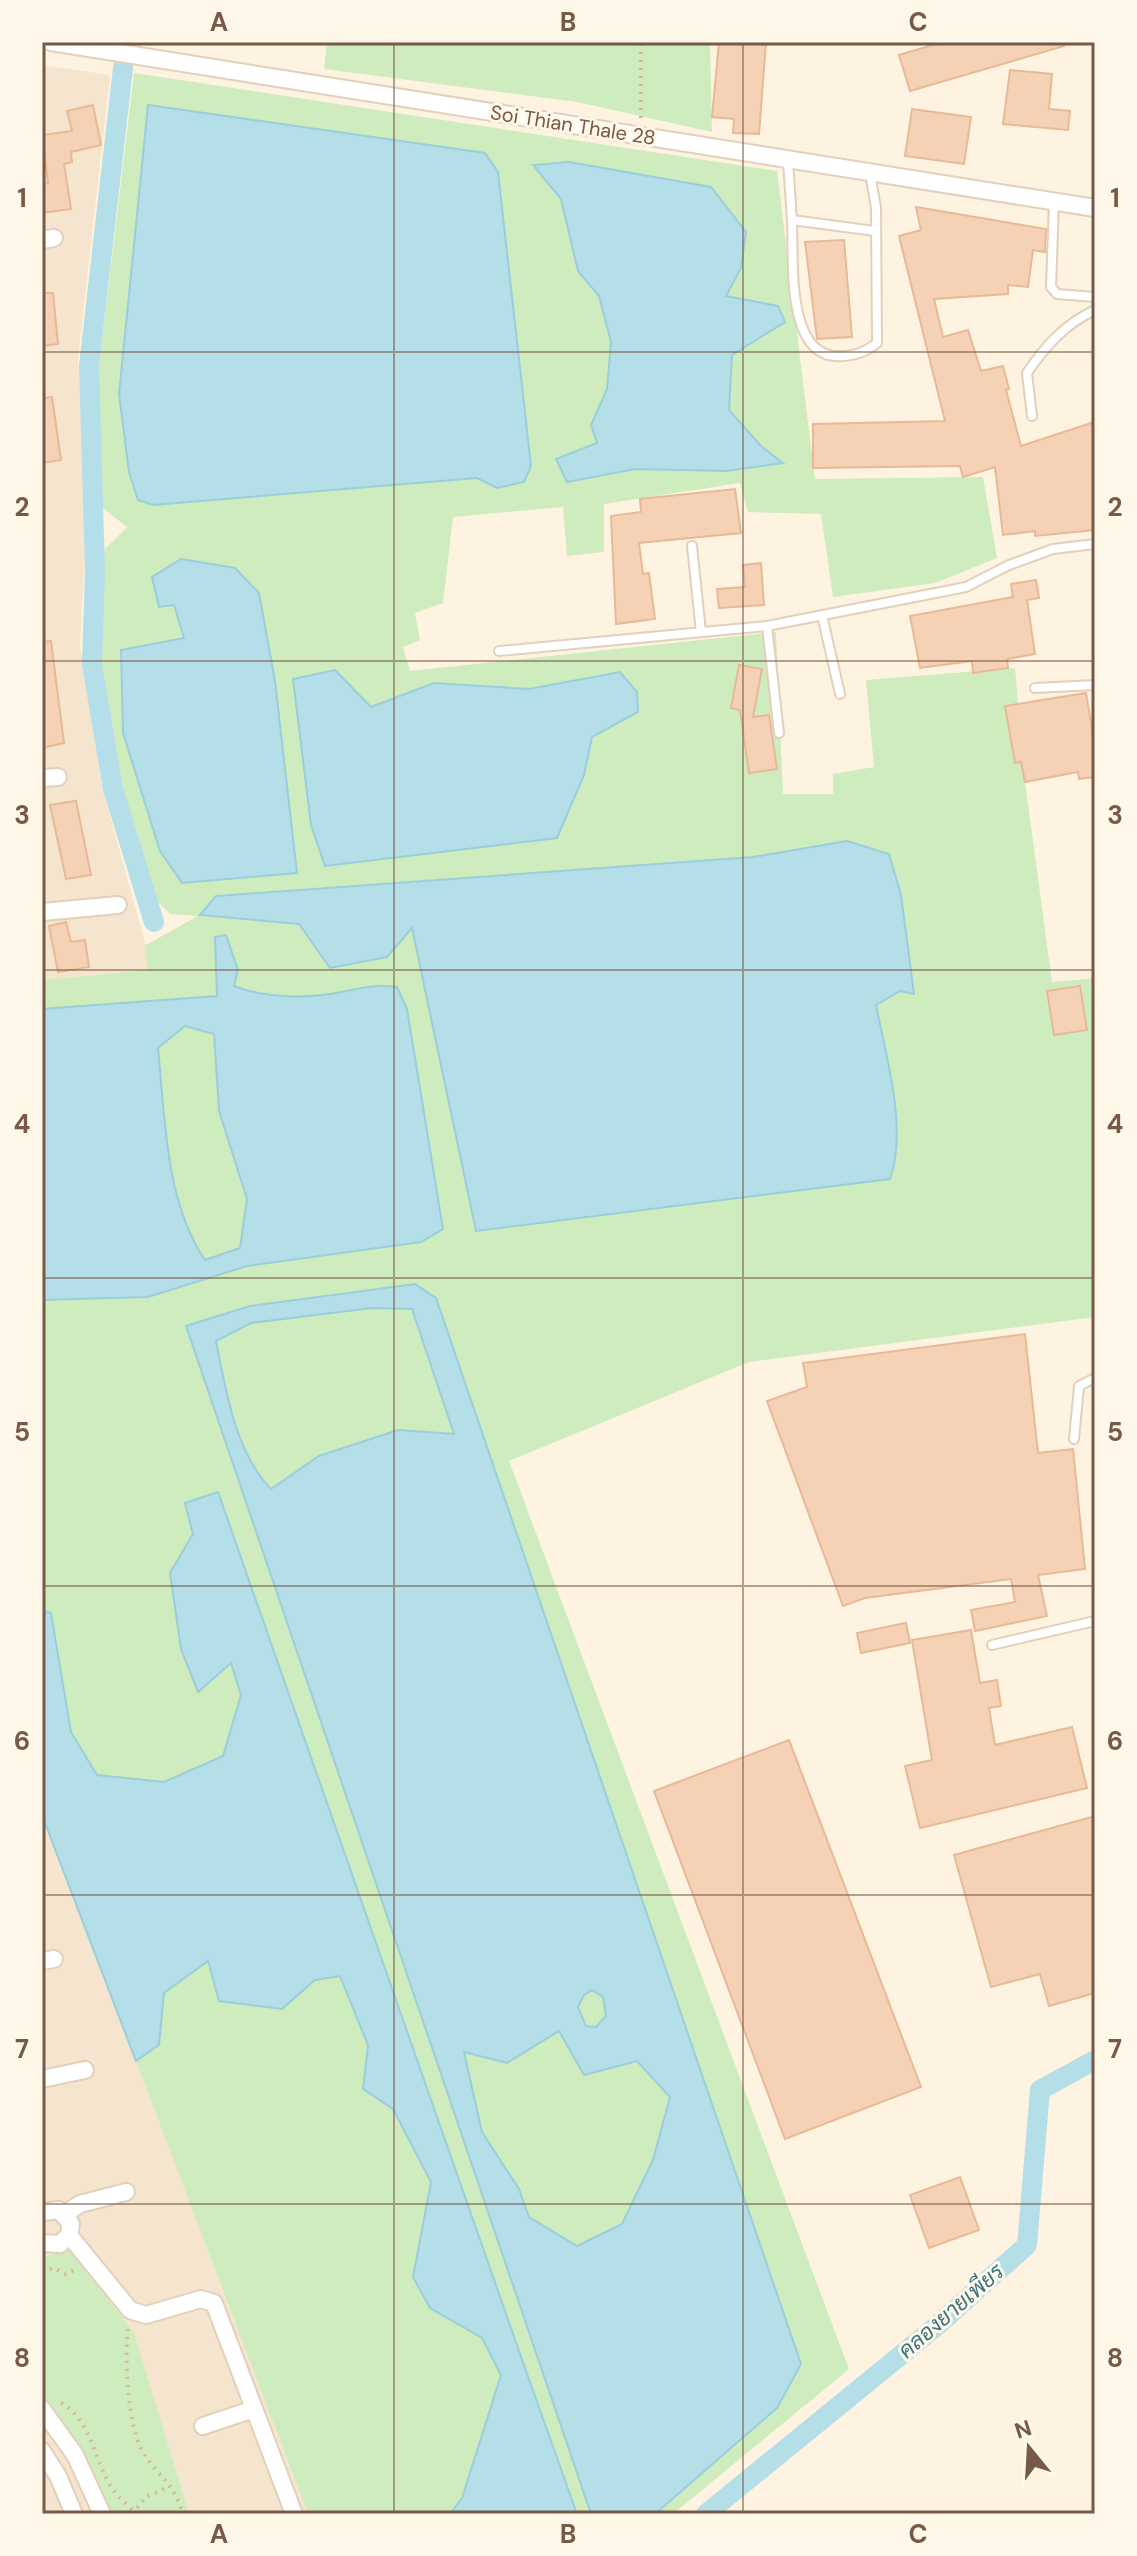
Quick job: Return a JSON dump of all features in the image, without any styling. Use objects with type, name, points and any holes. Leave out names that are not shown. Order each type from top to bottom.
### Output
[{"type":"street","name":"Soi Thian Thale 28","points":[[51,42],[1095,208]]},
{"type":"street","points":[[42,912],[118,905]]},
{"type":"street","points":[[42,2079],[85,2070]]},
{"type":"street","points":[[65,2214],[80,2204],[126,2192]]},
{"type":"street","points":[[42,2212],[54,2209],[65,2214],[71,2224],[69,2235],[54,2246],[42,2243]]},
{"type":"street","points":[[69,2235],[130,2310],[146,2315],[201,2299],[214,2303],[294,2514]]},
{"type":"street","points":[[42,2409],[68,2445],[102,2514]]},
{"type":"street","points":[[203,2426],[254,2409]]},
{"type":"street","points":[[68,2445],[42,2452],[74,2514]]},
{"type":"lane","points":[[788,159],[795,296],[803,332],[812,348],[830,358],[861,355],[877,343],[876,208],[870,173]]},
{"type":"lane","points":[[1054,202],[1051,287],[1057,294],[1095,297]]},
{"type":"lane","points":[[792,220],[875,231]]},
{"type":"lane","points":[[1032,416],[1027,373],[1045,346],[1075,319],[1095,310]]},
{"type":"lane","points":[[499,651],[767,626],[966,587],[1009,565],[1053,549],[1095,544]]},
{"type":"lane","points":[[692,546],[701,632]]},
{"type":"lane","points":[[822,615],[840,694]]},
{"type":"lane","points":[[767,626],[779,733]]},
{"type":"lane","points":[[1035,688],[1095,685]]},
{"type":"lane","points":[[1074,1439],[1079,1386],[1095,1378]]},
{"type":"lane","points":[[992,1645],[1095,1621]]},
{"type":"path","points":[[641,42],[641,136]]},
{"type":"path","points":[[42,2271],[54,2268],[65,2274],[88,2258]]},
{"type":"path","points":[[137,2312],[128,2328],[126,2345],[134,2430],[149,2462],[172,2487],[183,2514]]},
{"type":"path","points":[[132,2514],[147,2496],[172,2487]]},
{"type":"shaded area","points":[[42,65],[110,75],[78,360],[88,502],[80,644],[102,787],[149,957],[148,970],[42,980]]},
{"type":"shaded area","points":[[42,1815],[180,2175],[308,2514],[42,2514]]},
{"type":"green space","points":[[327,42],[710,42],[712,132],[577,102],[324,69]]},
{"type":"green space","points":[[134,73],[777,171],[815,479],[983,477],[997,558],[935,583],[833,597],[821,514],[748,512],[740,483],[604,504],[604,552],[567,556],[563,507],[453,517],[443,603],[415,613],[420,640],[403,647],[410,671],[776,632],[783,794],[833,794],[833,774],[874,767],[866,680],[1015,668],[1025,782],[1052,982],[1095,978],[1095,1317],[749,1362],[509,1461],[849,2369],[673,2514],[655,2514],[777,2408],[801,2363],[435,1298],[415,1284],[250,1306],[187,1325],[591,2514],[577,2514],[525,2368],[193,1534],[170,1573],[199,1691],[231,1663],[241,1695],[223,1756],[164,1782],[97,1775],[71,1732],[51,1614],[42,1610],[42,1300],[148,1297],[247,1266],[421,1242],[397,987],[376,986],[300,996],[272,995],[233,986],[238,970],[225,935],[215,938],[217,996],[42,1009],[42,980],[147,970],[146,945],[198,916],[170,914],[158,902],[118,781],[105,706],[98,635],[102,552],[127,527],[100,506],[97,383]],"holes":[[[485,153],[498,172],[531,466],[497,488],[477,478],[153,505],[138,500]],[[534,165],[741,268],[726,297],[778,306],[764,332],[732,355],[729,410],[761,446],[782,462],[635,469],[567,482],[597,443],[592,425],[607,389],[611,342],[599,296],[578,270],[561,199]],[[235,569],[259,593],[275,681],[184,638],[174,604]],[[335,670],[371,707],[434,683],[529,689],[620,672],[592,737],[584,775],[383,857],[326,866]],[[846,841],[914,994],[900,991],[876,1005],[891,1079],[412,927],[330,967],[299,924],[201,915],[216,895],[753,857]]]},
{"type":"green space","points":[[185,1026],[214,1034],[219,1111],[247,1199],[240,1248],[204,1260],[182,1210],[175,1184],[158,1048]]},
{"type":"green space","points":[[372,1308],[412,1308],[454,1434],[319,1456],[272,1489],[259,1474],[241,1439],[216,1341],[251,1323]]},
{"type":"green space","points":[[209,1961],[219,2001],[282,2009],[315,1980],[340,1976],[368,2045],[363,2089],[393,2109],[432,2183],[422,2225],[430,2308],[482,2338],[501,2375],[462,2498],[450,2514],[308,2514],[136,2061],[159,2045],[164,1993]]},
{"type":"green space","points":[[592,1990],[603,1997],[606,2017],[597,2027],[586,2026],[578,2007],[584,1995]]},
{"type":"green space","points":[[559,2030],[637,2061],[670,2096],[653,2160],[622,2225],[577,2246],[529,2218],[519,2189],[482,2132],[464,2051],[507,2063]]},
{"type":"green space","points":[[70,2250],[134,2333],[189,2514],[110,2514],[60,2419],[42,2398],[42,2257]]},
{"type":"water","points":[[148,105],[485,153],[498,172],[531,466],[524,482],[497,488],[477,478],[153,505],[138,500],[129,472],[119,394]]},
{"type":"water","points":[[569,162],[711,187],[746,232],[741,268],[726,296],[778,306],[785,322],[732,355],[729,410],[761,446],[783,463],[726,471],[635,469],[567,482],[556,459],[597,443],[591,425],[607,389],[611,342],[599,296],[578,271],[561,199],[533,165]]},
{"type":"water","points":[[181,559],[235,568],[259,593],[275,681],[297,873],[182,883],[160,851],[123,733],[121,650],[184,638],[174,605],[159,607],[152,577]]},
{"type":"water","points":[[335,670],[371,707],[434,683],[529,689],[620,672],[637,692],[638,712],[592,737],[584,775],[557,838],[325,866],[311,825],[293,679]]},
{"type":"water","points":[[847,841],[889,854],[901,895],[914,994],[900,991],[876,1005],[896,1116],[895,1160],[890,1179],[476,1231],[412,928],[387,957],[330,968],[299,924],[200,915],[216,896],[753,857]]},
{"type":"water","points":[[226,935],[238,970],[234,986],[246,990],[301,996],[376,986],[397,987],[407,1009],[443,1229],[421,1242],[247,1266],[148,1297],[42,1300],[42,1009],[217,996],[215,937]],"holes":[[[185,1026],[214,1034],[219,1111],[247,1199],[240,1248],[205,1260],[192,1237],[174,1185],[165,1130],[158,1048]]]},
{"type":"water","points":[[415,1284],[436,1298],[801,2364],[777,2408],[655,2514],[591,2514],[186,1326],[250,1306]],"holes":[[[372,1308],[412,1309],[454,1434],[398,1430],[319,1456],[271,1489],[240,1439],[216,1341],[251,1323]],[[592,1990],[603,1997],[606,2016],[596,2027],[586,2026],[578,2007],[584,1995]],[[559,2031],[584,2075],[637,2061],[670,2097],[653,2160],[622,2224],[577,2246],[529,2217],[519,2189],[482,2132],[464,2052],[507,2063]]]},
{"type":"water","points":[[218,1492],[577,2514],[450,2514],[462,2498],[501,2375],[482,2338],[430,2308],[413,2277],[431,2182],[393,2109],[363,2089],[368,2045],[340,1976],[315,1980],[282,2009],[219,2001],[208,1961],[164,1993],[159,2045],[136,2061],[42,1815],[42,1610],[51,1613],[71,1732],[97,1775],[164,1782],[223,1756],[241,1695],[231,1663],[198,1692],[181,1649],[170,1573],[193,1534],[185,1503]]},
{"type":"building","points":[[719,42],[766,42],[759,134],[733,133],[734,119],[712,117]]},
{"type":"building","points":[[943,42],[1064,42],[1064,46],[910,91],[899,55]]},
{"type":"building","points":[[1010,70],[1052,74],[1049,109],[1070,111],[1068,130],[1003,124]]},
{"type":"building","points":[[93,105],[101,145],[71,152],[72,162],[64,164],[71,209],[42,213],[42,184],[48,183],[42,135],[72,131],[67,111]]},
{"type":"building","points":[[912,109],[971,117],[964,164],[905,156]]},
{"type":"building","points":[[916,207],[1046,229],[1045,252],[1033,250],[1028,287],[1008,285],[1008,294],[934,299],[943,337],[968,330],[981,371],[1003,366],[1021,446],[1091,423],[1095,435],[1095,530],[1035,536],[1035,531],[1003,535],[995,467],[963,477],[960,466],[813,468],[813,424],[945,421],[899,236],[921,230]]},
{"type":"building","points":[[844,240],[852,337],[817,339],[805,242]]},
{"type":"building","points":[[42,293],[53,293],[58,344],[42,346]]},
{"type":"building","points":[[52,397],[61,460],[42,463],[42,398]]},
{"type":"building","points":[[735,489],[741,533],[639,543],[643,574],[649,573],[655,619],[616,624],[611,516],[641,512],[640,499]]},
{"type":"building","points":[[761,563],[764,605],[719,608],[717,589],[745,587],[743,565]]},
{"type":"building","points":[[1036,580],[1039,598],[1027,600],[1035,654],[1007,659],[1008,668],[973,673],[972,661],[920,668],[910,616],[1013,597],[1011,584]]},
{"type":"building","points":[[51,641],[64,743],[42,748],[42,642]]},
{"type":"building","points":[[739,665],[762,669],[753,717],[769,715],[777,769],[749,773],[740,710],[731,708]]},
{"type":"building","points":[[1086,693],[1095,747],[1095,777],[1079,779],[1078,772],[1025,782],[1021,762],[1015,763],[1005,706]]},
{"type":"building","points":[[76,801],[91,875],[66,879],[50,805]]},
{"type":"building","points":[[66,922],[71,942],[85,940],[89,967],[58,972],[49,926]]},
{"type":"building","points":[[1080,986],[1087,1030],[1054,1035],[1047,991]]},
{"type":"building","points":[[1025,1334],[1038,1453],[1073,1449],[1085,1569],[1038,1575],[1047,1616],[975,1631],[971,1610],[1015,1602],[1011,1579],[865,1598],[843,1606],[767,1401],[807,1387],[803,1363]]},
{"type":"building","points":[[906,1623],[910,1643],[861,1653],[857,1633]]},
{"type":"building","points":[[971,1630],[980,1683],[997,1680],[1001,1706],[989,1708],[995,1745],[1072,1727],[1087,1788],[920,1828],[905,1766],[932,1760],[912,1640]]},
{"type":"building","points":[[789,1740],[921,2087],[785,2139],[654,1791]]},
{"type":"building","points":[[1095,1816],[1095,1993],[1049,2006],[1040,1974],[991,1987],[954,1855]]},
{"type":"building","points":[[960,2177],[979,2230],[929,2248],[910,2195]]},
{"type":"waterway","points":[[126,42],[89,366],[95,571],[92,664],[113,789],[154,922]]},
{"type":"waterway","name":"คลองยายเพียร","points":[[706,2514],[939,2324],[1027,2245],[1040,2090],[1095,2060]]}]
